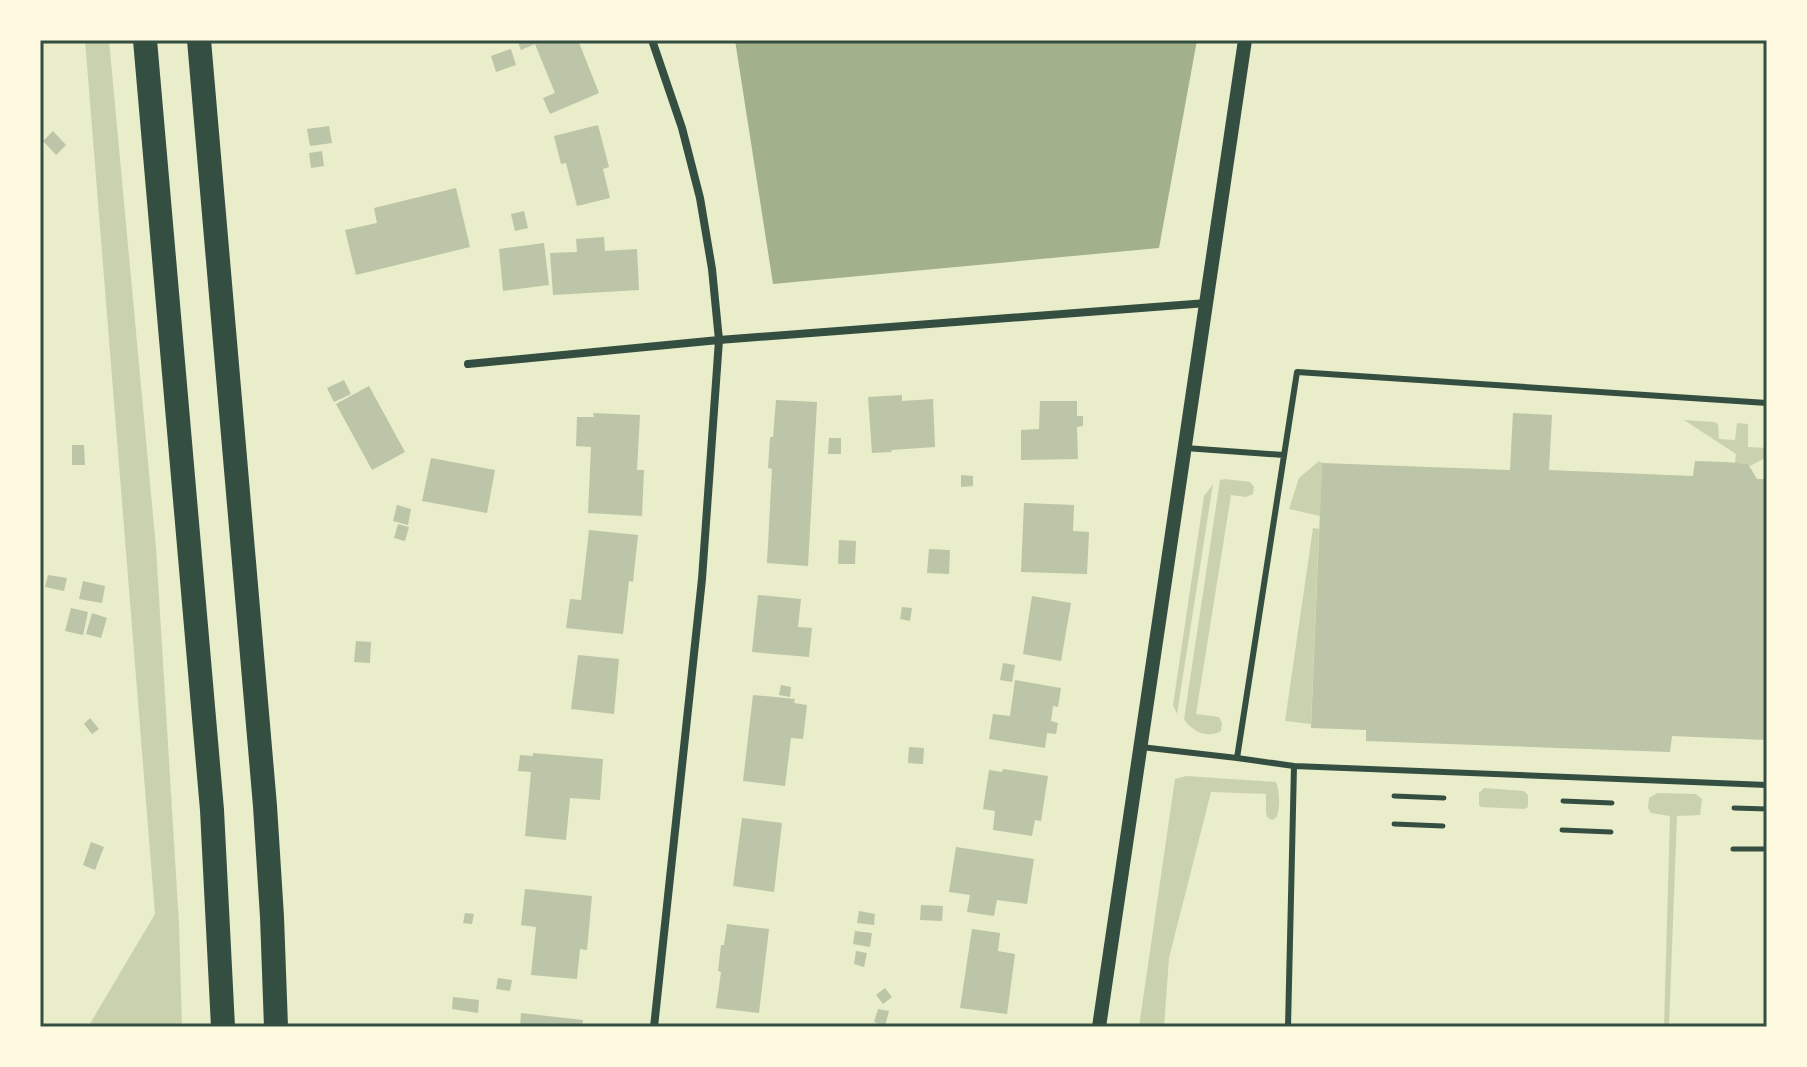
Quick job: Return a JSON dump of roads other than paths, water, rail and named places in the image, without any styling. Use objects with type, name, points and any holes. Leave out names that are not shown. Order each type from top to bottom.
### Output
[{"type":"highway","points":[[145,40],[212,810],[223,1027]]},
{"type":"highway","points":[[199,40],[263,791],[276,1027]]},
{"type":"street","points":[[652,40],[682,128],[700,198],[712,269],[719,340],[702,579],[654,1027]]},
{"type":"street","points":[[1099,1027],[1245,40]]},
{"type":"street","points":[[468,364],[719,340],[1207,303]]},
{"type":"lane","points":[[1237,758],[1297,372],[1767,403]]},
{"type":"lane","points":[[1185,448],[1284,455]]},
{"type":"lane","points":[[1141,747],[1294,766],[1767,785]]},
{"type":"lane","points":[[1288,1027],[1294,766]]}]
